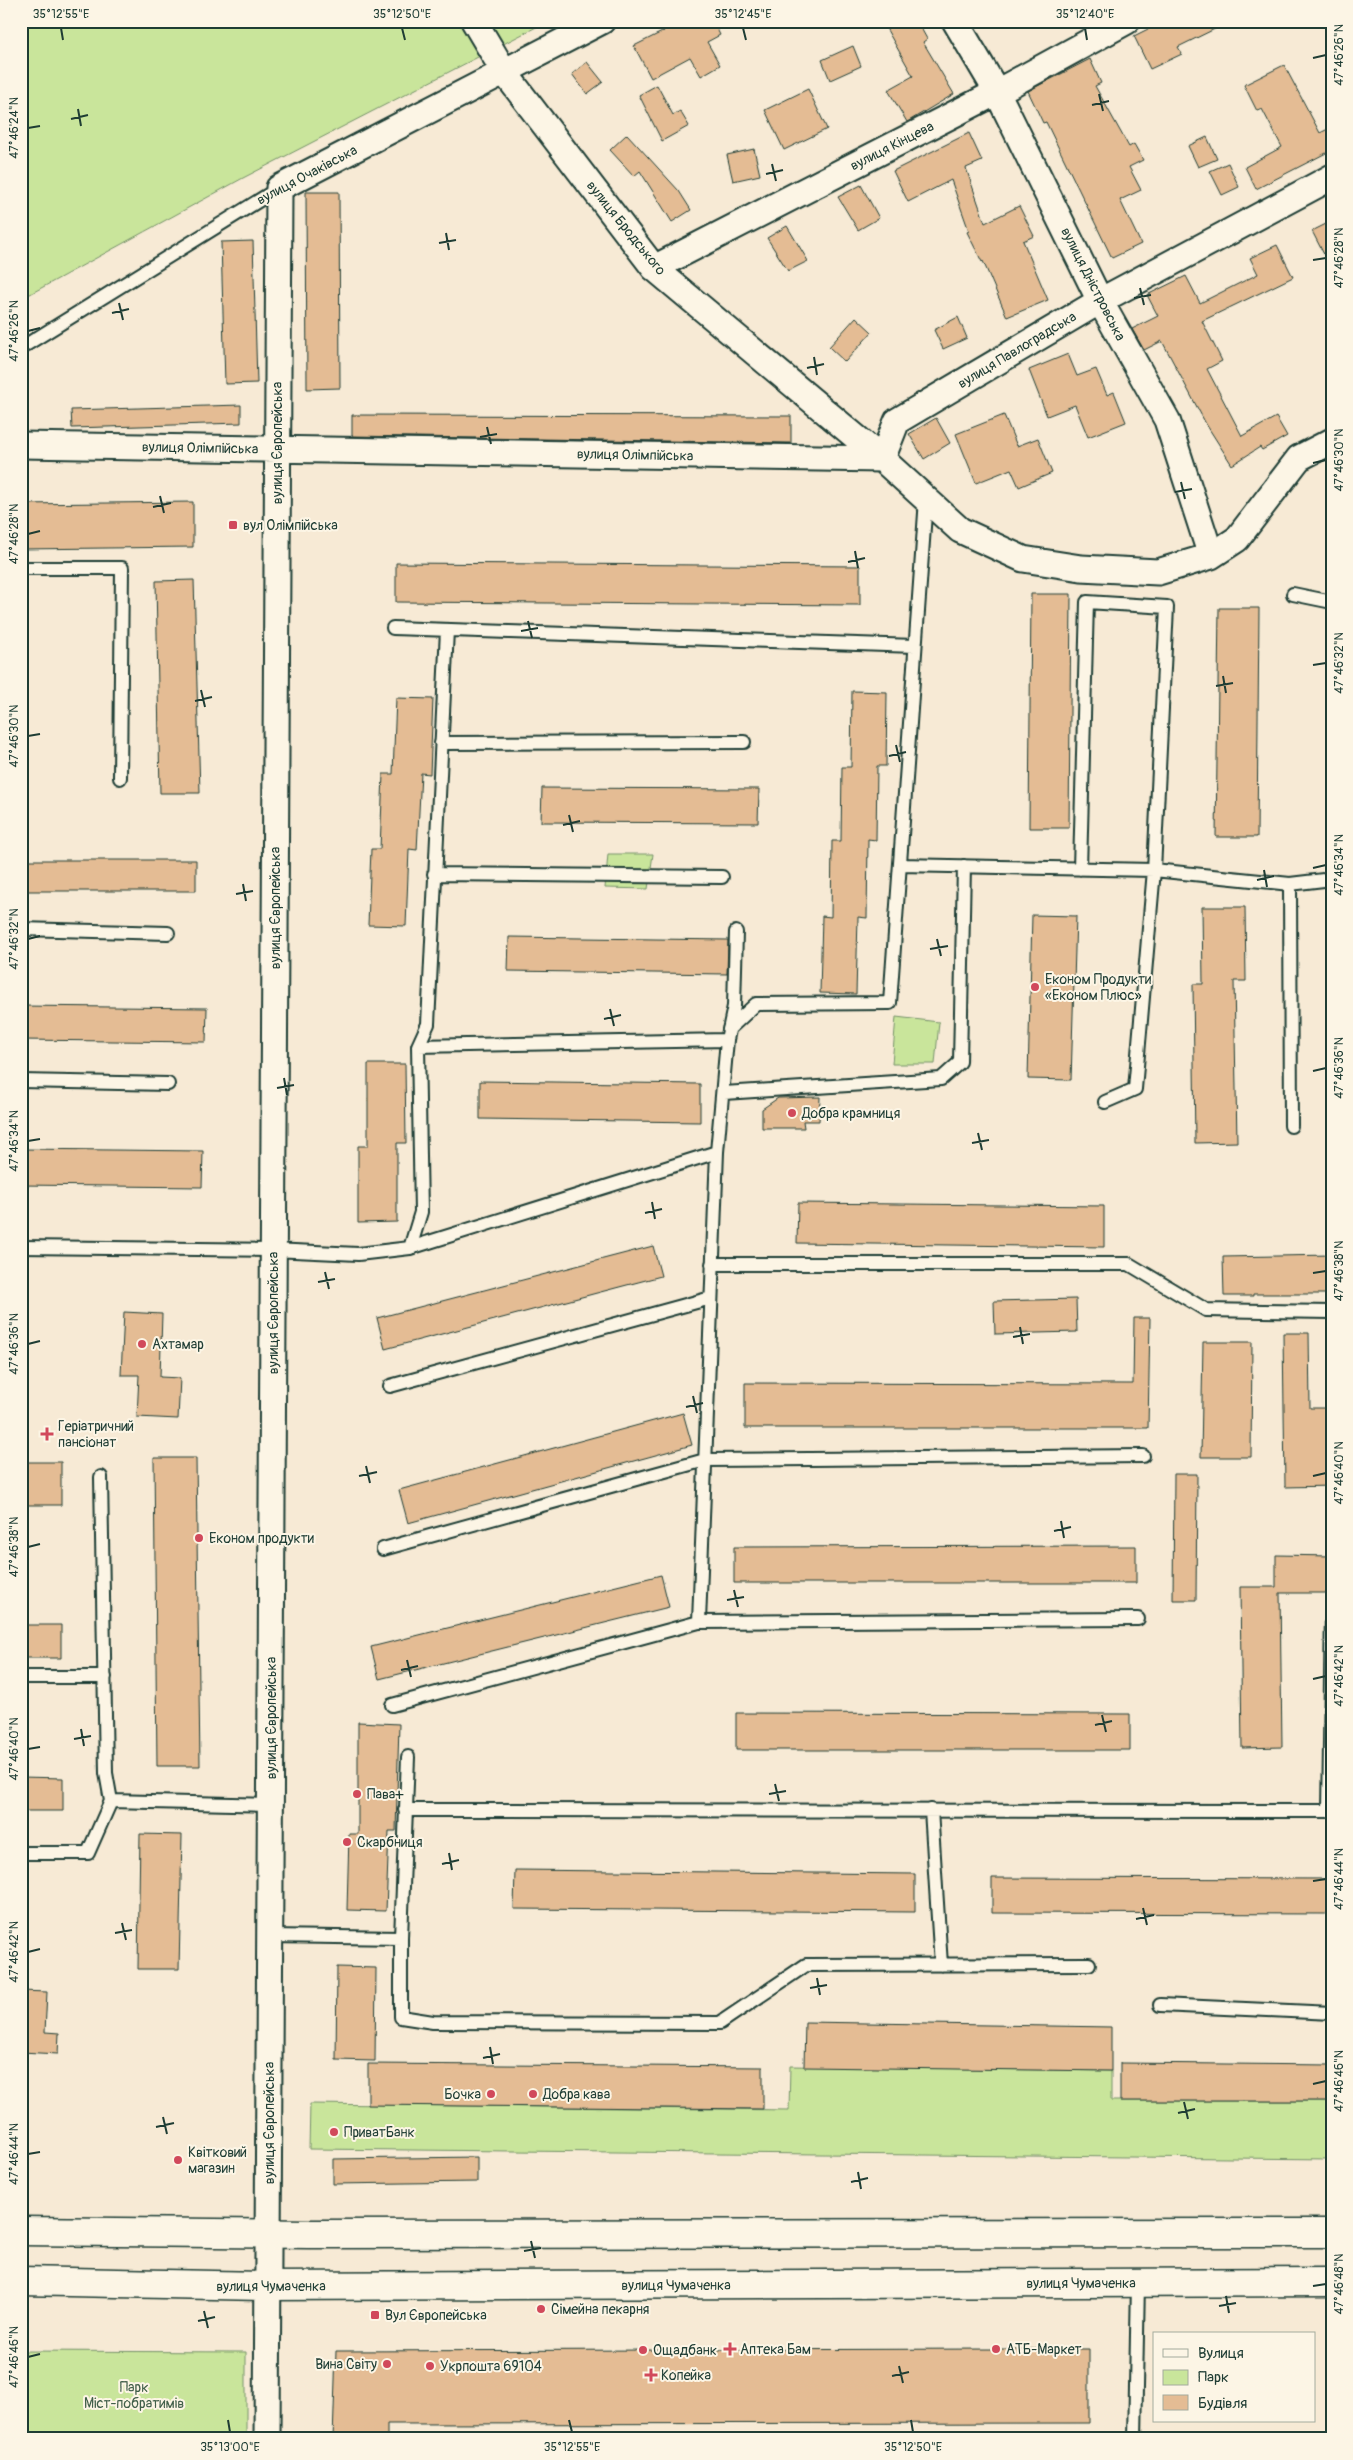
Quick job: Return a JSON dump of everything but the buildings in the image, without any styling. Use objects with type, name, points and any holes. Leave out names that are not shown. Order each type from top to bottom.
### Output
[{"type":"street","name":"вулиця Бродського","points":[[474,21],[504,73],[654,268],[882,459]]},
{"type":"street","name":"вулиця Очаківська","points":[[279,188],[602,21]]},
{"type":"street","name":"вулиця Дністровська","points":[[955,21],[997,92],[1100,301],[1167,420],[1212,556]]},
{"type":"street","name":"вулиця Кінцева","points":[[654,268],[997,92],[1127,21]]},
{"type":"street","name":"вулиця Павлоградська","points":[[882,459],[897,421],[1100,301],[1332,177]]},
{"type":"street","name":"вулиця Європейська","points":[[267,2439],[279,188]]},
{"type":"street","points":[[882,459],[960,530],[1023,558],[1081,568],[1158,572],[1212,556],[1237,539],[1299,458],[1332,441]]},
{"type":"street","name":"вулиця Олімпійська","points":[[21,445],[882,459]]},
{"type":"street","points":[[21,2231],[268,2234],[1332,2233]]},
{"type":"street","name":"вулиця Чумаченка","points":[[21,2281],[268,2286],[1332,2282]]},
{"type":"lane","name":"вулиця Очаківська","points":[[21,348],[279,188]]},
{"type":"lane","points":[[418,1046],[728,1035],[756,1004],[890,1002],[926,499]]},
{"type":"lane","points":[[21,568],[122,568],[120,778]]},
{"type":"lane","points":[[1293,594],[1332,602]]},
{"type":"lane","points":[[1080,869],[1087,602],[1167,607],[1154,870],[1134,1089],[1105,1102]]},
{"type":"lane","points":[[393,628],[915,646]]},
{"type":"lane","points":[[410,1248],[422,1212],[418,1046],[428,1024],[447,630]]},
{"type":"lane","points":[[441,743],[744,742]]},
{"type":"lane","points":[[900,865],[1154,870],[1290,884],[1332,879]]},
{"type":"lane","points":[[724,1092],[941,1079],[960,1062],[964,866]]},
{"type":"lane","points":[[434,874],[722,877]]},
{"type":"lane","points":[[1290,884],[1290,1126]]},
{"type":"lane","points":[[21,929],[168,933]]},
{"type":"lane","points":[[699,1622],[717,1152],[728,1035],[734,1006],[736,932]]},
{"type":"lane","points":[[21,1081],[168,1084]]},
{"type":"lane","points":[[21,1247],[273,1250],[358,1254],[410,1248],[717,1152]]},
{"type":"lane","points":[[712,1264],[1129,1264],[1206,1310],[1332,1312]]},
{"type":"lane","points":[[390,1386],[711,1298]]},
{"type":"lane","points":[[383,1549],[705,1460],[1143,1456]]},
{"type":"lane","points":[[21,1853],[88,1853],[111,1801],[106,1773],[101,1477]]},
{"type":"lane","points":[[405,1810],[1329,1811],[1332,1608]]},
{"type":"lane","points":[[392,1705],[699,1622],[1138,1619]]},
{"type":"lane","points":[[21,1677],[105,1677]]},
{"type":"lane","points":[[408,1757],[401,1938],[402,2017],[433,2022],[720,2023],[806,1965],[1089,1964]]},
{"type":"lane","points":[[111,1801],[270,1805]]},
{"type":"lane","points":[[931,1810],[941,1965]]},
{"type":"lane","points":[[270,1936],[401,1938]]},
{"type":"lane","points":[[1160,2005],[1332,2013]]},
{"type":"lane","points":[[1135,2439],[1138,2282]]},
{"type":"green space","points":[[21,21],[548,21],[243,178],[21,299]]},
{"type":"green space","points":[[608,854],[653,854],[648,889],[605,888]]},
{"type":"green space","points":[[896,1017],[939,1022],[935,1064],[892,1064]]},
{"type":"green space","points":[[790,2066],[1111,2071],[1111,2101],[1332,2101],[1332,2159],[309,2149],[310,2104],[789,2110]]},
{"type":"green space","name":"Парк Міст-побратимів","points":[[21,2351],[246,2352],[246,2439],[21,2439]]},
{"type":"place","name":"вул Олімпійська","points":[[233,525]]},
{"type":"place","name":"Економ Продукти «Економ Плюс»","points":[[1035,987]]},
{"type":"place","name":"Добра крамниця","points":[[792,1113]]},
{"type":"place","name":"Ахтамар","points":[[142,1344]]},
{"type":"place","name":"Геріатричний пансіонат","points":[[47,1434]]},
{"type":"place","name":"Економ продукти","points":[[199,1538]]},
{"type":"place","name":"Пава+","points":[[357,1794]]},
{"type":"place","name":"Скарбниця","points":[[347,1842]]},
{"type":"place","name":"Бочка","points":[[491,2094]]},
{"type":"place","name":"Добра кава","points":[[533,2094]]},
{"type":"place","name":"ПриватБанк","points":[[334,2132]]},
{"type":"place","name":"Квітковий магазин","points":[[178,2160]]},
{"type":"place","name":"Сімейна пекарня","points":[[541,2309]]},
{"type":"place","name":"Вул Європейська","points":[[375,2315]]},
{"type":"place","name":"Аптека Бам","points":[[730,2349]]},
{"type":"place","name":"АТБ-Маркет","points":[[996,2349]]},
{"type":"place","name":"Ощадбанк","points":[[643,2350]]},
{"type":"place","name":"Вина Світу","points":[[387,2364]]},
{"type":"place","name":"Укрпошта 69104","points":[[430,2366]]},
{"type":"place","name":"Копейка","points":[[651,2375]]}]
